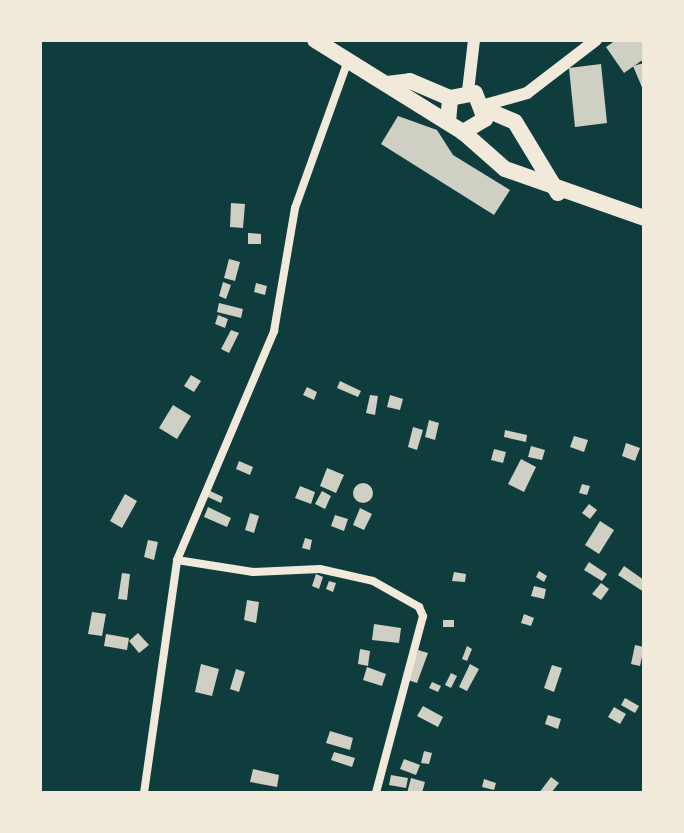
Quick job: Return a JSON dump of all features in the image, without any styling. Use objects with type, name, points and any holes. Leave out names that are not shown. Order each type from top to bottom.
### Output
[{"type":"main road","points":[[315,40],[387,84],[403,101],[463,132],[505,169],[558,193],[644,218]]},
{"type":"main road","points":[[387,84],[410,81],[450,98],[468,91],[486,107],[515,122],[558,193]]},
{"type":"main road","points":[[448,122],[450,98]]},
{"type":"main road","points":[[463,132],[480,127],[486,107]]},
{"type":"street","points":[[468,91],[474,40]]},
{"type":"street","points":[[486,107],[527,93],[596,40]]},
{"type":"street","points":[[144,793],[177,560],[274,331],[295,208],[348,60]]},
{"type":"street","points":[[177,560],[253,572],[320,569],[373,581],[419,607],[423,616],[376,793]]},
{"type":"building","points":[[616,40],[644,40],[644,59],[624,73],[606,47]]},
{"type":"building","points":[[644,63],[644,92],[633,66]]},
{"type":"building","points":[[601,64],[607,123],[575,127],[569,68]]},
{"type":"building","points":[[398,116],[437,130],[453,155],[510,190],[494,215],[381,144]]},
{"type":"building","points":[[231,203],[245,204],[243,228],[230,227]]},
{"type":"building","points":[[248,233],[261,234],[261,244],[248,244]]},
{"type":"building","points":[[229,259],[240,262],[235,281],[224,278]]},
{"type":"building","points":[[223,282],[231,285],[226,299],[219,296]]},
{"type":"building","points":[[256,283],[267,286],[265,295],[254,292]]},
{"type":"building","points":[[219,303],[243,309],[241,318],[217,312]]},
{"type":"building","points":[[218,315],[228,319],[225,328],[215,324]]},
{"type":"building","points":[[231,330],[239,333],[229,353],[221,349]]},
{"type":"building","points":[[191,375],[201,381],[194,392],[184,386]]},
{"type":"building","points":[[340,381],[361,391],[358,397],[337,388]]},
{"type":"building","points":[[307,387],[317,392],[314,400],[303,395]]},
{"type":"building","points":[[370,395],[378,396],[375,415],[366,413]]},
{"type":"building","points":[[390,395],[403,399],[400,410],[387,407]]},
{"type":"building","points":[[173,405],[191,416],[177,439],[159,428]]},
{"type":"building","points":[[429,420],[439,423],[435,440],[425,437]]},
{"type":"building","points":[[413,427],[423,430],[417,450],[408,447]]},
{"type":"building","points":[[505,430],[527,435],[526,442],[504,437]]},
{"type":"building","points":[[574,436],[588,440],[584,452],[570,447]]},
{"type":"building","points":[[626,443],[640,448],[635,461],[622,456]]},
{"type":"building","points":[[531,446],[545,450],[542,460],[528,457]]},
{"type":"building","points":[[494,449],[506,452],[503,463],[491,460]]},
{"type":"building","points":[[521,459],[536,467],[524,492],[508,484]]},
{"type":"building","points":[[239,461],[253,467],[250,475],[236,469]]},
{"type":"building","points":[[327,468],[344,475],[336,493],[320,486]]},
{"type":"building","points":[[359,483],[367,483],[373,493],[367,503],[359,503],[353,497],[353,489]]},
{"type":"building","points":[[582,484],[590,486],[587,495],[579,493]]},
{"type":"building","points":[[300,486],[315,492],[311,504],[295,498]]},
{"type":"building","points":[[210,491],[223,497],[221,503],[208,497]]},
{"type":"building","points":[[322,491],[331,496],[325,509],[315,504]]},
{"type":"building","points":[[125,494],[137,501],[122,528],[110,521]]},
{"type":"building","points":[[589,504],[597,510],[590,519],[582,513]]},
{"type":"building","points":[[208,507],[231,518],[227,527],[204,517]]},
{"type":"building","points":[[360,508],[372,514],[364,530],[353,525]]},
{"type":"building","points":[[250,513],[259,516],[254,533],[245,530]]},
{"type":"building","points":[[335,515],[348,519],[344,531],[331,526]]},
{"type":"building","points":[[600,521],[614,530],[599,554],[585,545]]},
{"type":"building","points":[[305,538],[312,540],[310,550],[302,548]]},
{"type":"building","points":[[148,540],[158,542],[154,560],[144,557]]},
{"type":"building","points":[[589,562],[607,574],[602,581],[584,570]]},
{"type":"building","points":[[624,566],[644,580],[644,592],[618,575]]},
{"type":"building","points":[[539,571],[547,576],[544,582],[536,577]]},
{"type":"building","points":[[454,572],[466,574],[465,582],[452,581]]},
{"type":"building","points":[[122,573],[130,574],[127,600],[118,599]]},
{"type":"building","points":[[316,574],[323,577],[319,589],[312,586]]},
{"type":"building","points":[[329,581],[336,583],[333,592],[326,589]]},
{"type":"building","points":[[601,583],[609,589],[601,600],[592,594]]},
{"type":"building","points":[[534,586],[546,589],[544,599],[531,596]]},
{"type":"building","points":[[247,600],[259,602],[256,623],[244,620]]},
{"type":"building","points":[[92,612],[106,614],[102,636],[88,634]]},
{"type":"building","points":[[524,614],[534,618],[531,626],[521,623]]},
{"type":"building","points":[[443,620],[454,620],[454,627],[443,627]]},
{"type":"building","points":[[374,624],[401,628],[399,643],[372,640]]},
{"type":"building","points":[[138,633],[149,645],[139,653],[129,641]]},
{"type":"building","points":[[106,634],[129,638],[127,650],[104,646]]},
{"type":"building","points":[[635,645],[644,647],[640,666],[631,664]]},
{"type":"building","points":[[467,646],[472,649],[467,661],[462,659]]},
{"type":"building","points":[[360,649],[370,651],[368,666],[358,664]]},
{"type":"building","points":[[418,650],[428,653],[417,683],[408,680]]},
{"type":"building","points":[[201,664],[219,669],[212,696],[195,692]]},
{"type":"building","points":[[470,664],[479,669],[467,691],[459,687]]},
{"type":"building","points":[[552,665],[562,668],[554,692],[544,688]]},
{"type":"building","points":[[367,667],[386,674],[382,686],[363,680]]},
{"type":"building","points":[[236,669],[245,672],[239,692],[230,689]]},
{"type":"building","points":[[451,673],[457,676],[451,688],[445,685]]},
{"type":"building","points":[[432,682],[441,686],[438,692],[429,688]]},
{"type":"building","points":[[625,698],[639,706],[635,713],[621,705]]},
{"type":"building","points":[[423,706],[443,717],[438,727],[417,716]]},
{"type":"building","points":[[614,707],[626,714],[620,724],[608,717]]},
{"type":"building","points":[[548,715],[561,719],[558,729],[545,724]]},
{"type":"building","points":[[330,731],[353,738],[350,750],[326,743]]},
{"type":"building","points":[[424,751],[432,753],[429,764],[421,763]]},
{"type":"building","points":[[334,752],[355,758],[352,767],[331,760]]},
{"type":"building","points":[[404,759],[420,765],[416,775],[400,769]]},
{"type":"building","points":[[253,769],[279,775],[277,787],[250,782]]},
{"type":"building","points":[[391,775],[408,778],[406,788],[389,785]]},
{"type":"building","points":[[551,777],[559,783],[551,793],[539,793]]},
{"type":"building","points":[[411,778],[425,782],[422,793],[407,793]]},
{"type":"building","points":[[484,779],[496,783],[494,790],[482,787]]}]
